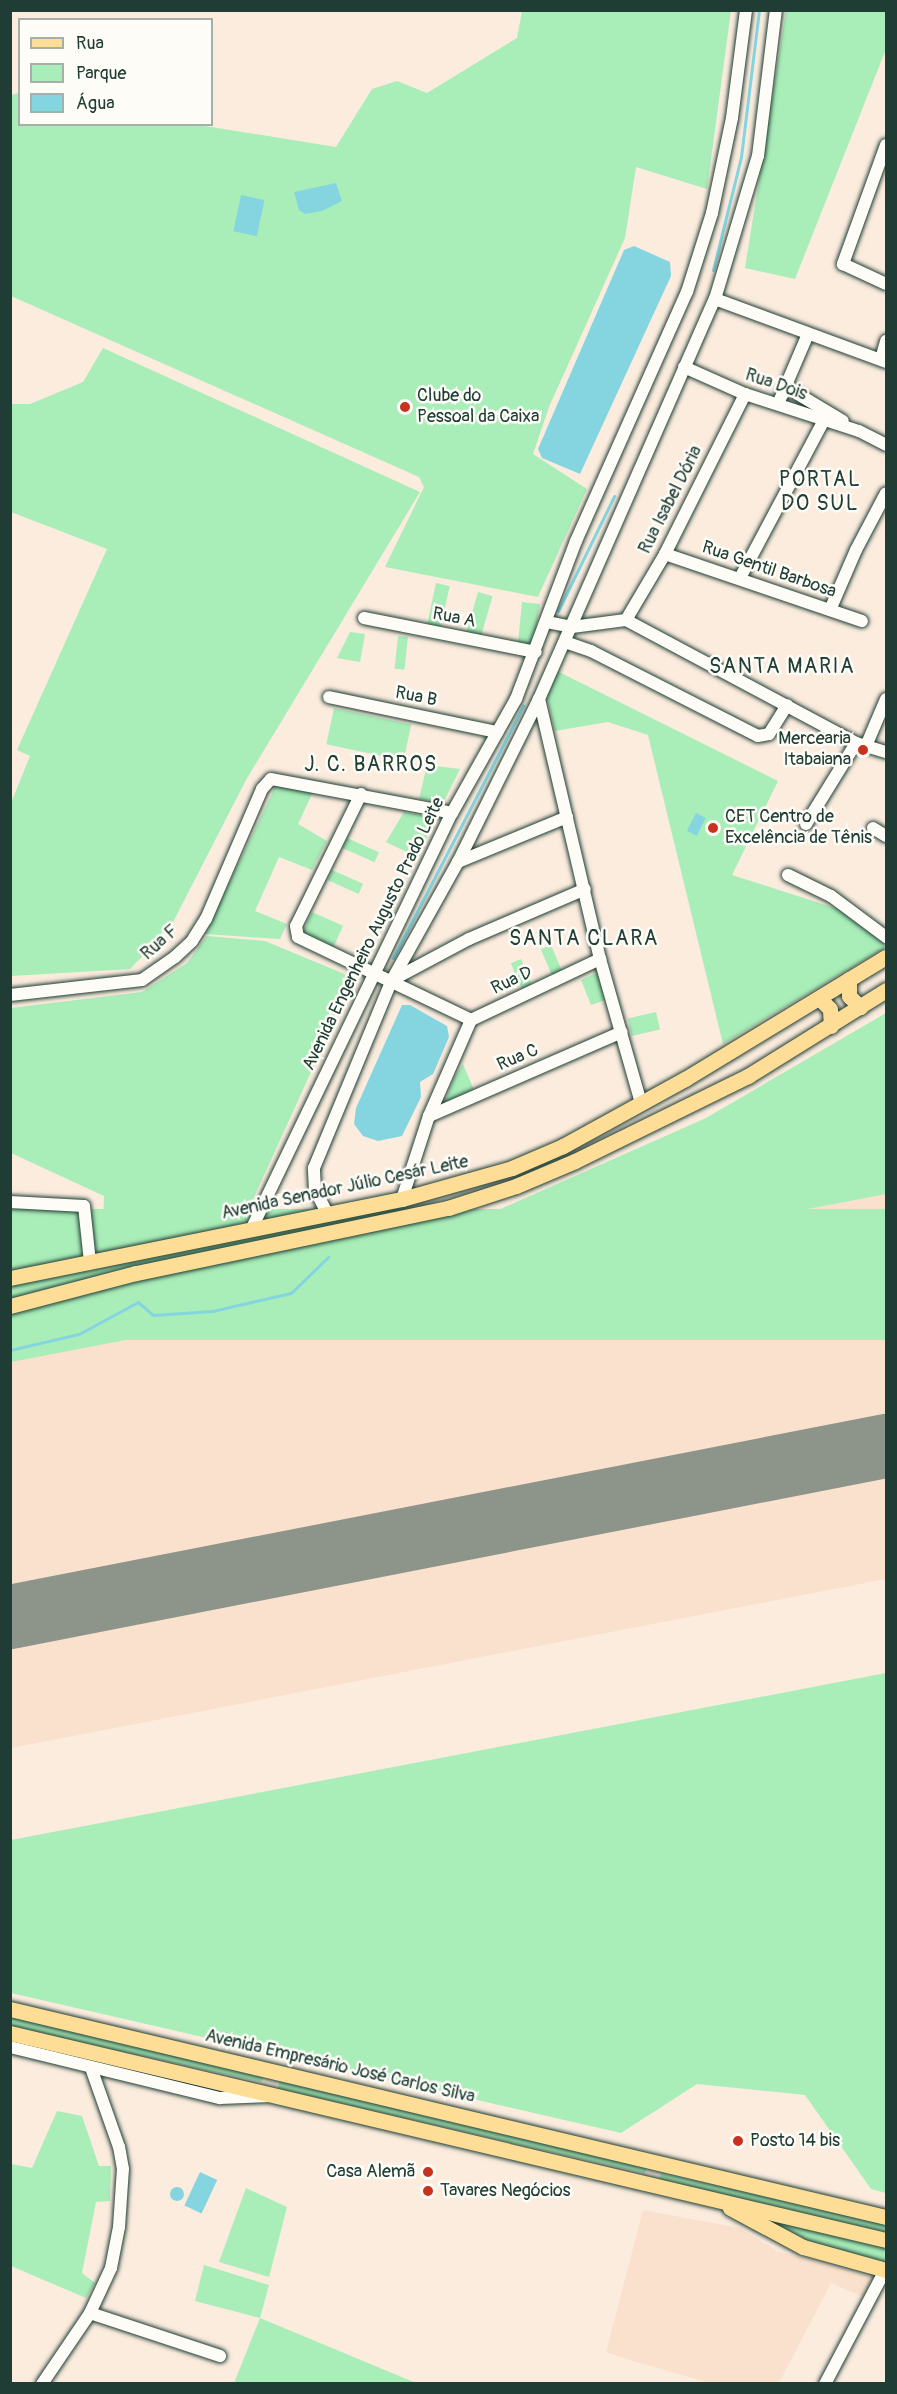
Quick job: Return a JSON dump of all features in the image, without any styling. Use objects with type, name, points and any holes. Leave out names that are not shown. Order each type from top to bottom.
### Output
[{"type":"main road","name":"Avenida Senador Júlio Cesár Leite","points":[[10,1278],[402,1199],[512,1168],[563,1146],[641,1103],[820,999],[886,957]]},
{"type":"main road","points":[[849,980],[849,996],[860,1007]]},
{"type":"main road","points":[[10,1306],[136,1273],[448,1209],[516,1186],[575,1161],[739,1080],[831,1026],[886,990]]},
{"type":"main road","points":[[820,999],[831,1009],[831,1026]]},
{"type":"main road","name":"Avenida Empresário José Carlos Silva","points":[[10,2009],[886,2217]]},
{"type":"main road","points":[[10,2033],[886,2240]]},
{"type":"main road","points":[[269,2094],[274,2072]]},
{"type":"main road","points":[[654,2187],[654,2173],[661,2163]]},
{"type":"main road","points":[[712,2198],[803,2247],[886,2270]]},
{"type":"street","name":"Avenida Engenheiro Augusto Prado Leite","points":[[251,1230],[452,813],[497,732],[536,652],[576,541],[687,292],[712,213],[732,118],[746,10]]},
{"type":"street","name":"Avenida Engenheiro Augusto Prado Leite","points":[[328,1215],[315,1190],[314,1168],[392,980],[458,862],[539,699],[715,299],[758,156],[776,10]]},
{"type":"street","points":[[886,144],[843,264],[886,284]]},
{"type":"street","points":[[715,299],[884,360],[886,341]]},
{"type":"street","points":[[778,404],[808,333]]},
{"type":"street","name":"Rua Dois","points":[[684,367],[745,394],[859,431]]},
{"type":"street","name":"Rua Dois","points":[[786,387],[886,445]]},
{"type":"street","name":"Rua Isabel Dória","points":[[626,620],[665,554],[745,394]]},
{"type":"street","points":[[740,578],[824,420]]},
{"type":"street","points":[[830,610],[856,550],[886,493]]},
{"type":"street","name":"Rua Gentil Barbosa","points":[[665,554],[862,621]]},
{"type":"street","name":"Rua A","points":[[364,618],[536,652]]},
{"type":"street","points":[[547,622],[572,627],[626,620],[861,744],[886,752]]},
{"type":"street","points":[[565,642],[591,651],[758,736],[769,734],[787,705]]},
{"type":"street","name":"Rua B","points":[[328,698],[497,732]]},
{"type":"street","points":[[539,699],[600,959],[641,1103]]},
{"type":"street","points":[[806,824],[861,744],[886,699]]},
{"type":"street","name":"Rua F","points":[[10,995],[142,980],[176,957],[192,942],[206,919],[262,789],[271,779],[361,794]]},
{"type":"street","points":[[402,1199],[429,1116],[471,1020],[392,980],[304,942],[295,932],[361,794],[452,813]]},
{"type":"street","points":[[458,862],[567,817]]},
{"type":"street","points":[[873,828],[886,836]]},
{"type":"street","points":[[788,875],[831,896],[886,937]]},
{"type":"street","points":[[392,980],[469,939],[585,890]]},
{"type":"street","name":"Rua D","points":[[471,1020],[600,959]]},
{"type":"street","name":"Rua C","points":[[429,1116],[622,1032]]},
{"type":"street","points":[[10,1202],[84,1206],[90,1262]]},
{"type":"street","points":[[10,2047],[150,2083],[220,2098],[269,2094]]},
{"type":"street","points":[[150,2083],[154,2067]]},
{"type":"street","points":[[42,2384],[90,2313],[111,2268],[119,2227],[123,2169],[119,2147],[91,2068]]},
{"type":"street","points":[[825,2384],[886,2270]]},
{"type":"street","points":[[90,2313],[220,2356]]},
{"type":"shaded area","points":[[886,1169],[886,1579],[11,1748],[10,1336]]},
{"type":"shaded area","points":[[643,2210],[740,2228],[777,2251],[877,2278],[867,2299],[831,2283],[779,2383],[710,2383],[636,2362],[606,2352]]},
{"type":"green space","name":"Clube do Pessoal da Caixa","points":[[522,11],[731,11],[707,189],[636,167],[625,238],[549,407],[533,454],[587,489],[538,597],[385,567],[424,487],[419,477],[11,296],[10,95],[18,93],[18,126],[205,126],[336,147],[372,89],[397,81],[427,93],[517,38]]},
{"type":"green space","points":[[786,11],[886,11],[886,49],[795,279],[745,268]]},
{"type":"green space","points":[[103,348],[420,492],[246,780],[170,928],[130,969],[11,976],[11,803],[30,756],[17,750],[107,549],[11,512],[11,404],[30,404],[83,382]]},
{"type":"green space","points":[[436,583],[450,586],[441,627],[427,624]]},
{"type":"green space","points":[[478,592],[492,596],[481,637],[466,632]]},
{"type":"green space","points":[[522,602],[540,604],[533,645],[518,643]]},
{"type":"green space","points":[[350,632],[365,634],[360,662],[337,658]]},
{"type":"green space","points":[[398,636],[408,637],[404,670],[395,669]]},
{"type":"green space","name":"CET Centro de Excelência de Tênis","points":[[557,671],[778,781],[732,875],[838,909],[875,932],[886,947],[723,1044],[648,735],[608,722],[555,731],[546,694]]},
{"type":"green space","points":[[334,708],[411,724],[404,761],[326,744]]},
{"type":"green space","points":[[427,765],[460,769],[443,803],[419,799]]},
{"type":"green space","points":[[276,785],[313,792],[298,824],[327,841],[312,870],[279,857],[255,911],[287,924],[280,939],[205,934]]},
{"type":"green space","points":[[404,812],[436,818],[417,857],[386,842]]},
{"type":"green space","points":[[347,838],[379,852],[374,862],[343,848]]},
{"type":"green space","points":[[332,870],[363,884],[359,894],[328,880]]},
{"type":"green space","points":[[312,912],[343,926],[333,948],[302,934]]},
{"type":"green space","points":[[207,936],[265,941],[354,978],[243,1221],[102,1251],[104,1196],[11,1153],[11,1008],[142,992],[187,963]]},
{"type":"green space","points":[[551,945],[562,971],[552,975],[541,949]]},
{"type":"green space","points":[[521,959],[532,985],[522,989],[511,963]]},
{"type":"green space","points":[[598,972],[605,1000],[591,1005],[581,980]]},
{"type":"green space","points":[[656,1012],[660,1030],[632,1036],[628,1019]]},
{"type":"green space","points":[[886,1013],[886,1194],[11,1362],[11,1330],[108,1296],[420,1233],[496,1211],[706,1118]]},
{"type":"green space","points":[[463,1064],[474,1090],[444,1104],[455,1076]]},
{"type":"green space","points":[[10,1209],[886,1209],[886,1340],[10,1340]]},
{"type":"green space","points":[[886,1673],[886,2193],[871,2189],[805,2095],[697,2084],[621,2133],[11,1993],[11,1840]]},
{"type":"green space","points":[[11,2015],[264,2076],[261,2082],[11,2027]]},
{"type":"green space","points":[[280,2079],[647,2164],[645,2174],[278,2089]]},
{"type":"green space","points":[[57,2111],[82,2116],[99,2166],[111,2166],[110,2201],[96,2202],[82,2273],[95,2283],[86,2298],[11,2266],[11,2164],[32,2168]]},
{"type":"green space","points":[[661,2173],[886,2223],[886,2235],[659,2181]]},
{"type":"green space","points":[[246,2188],[287,2207],[269,2277],[219,2262]]},
{"type":"green space","points":[[752,2215],[886,2247],[886,2263],[821,2248]]},
{"type":"green space","points":[[204,2265],[269,2285],[260,2318],[195,2301]]},
{"type":"green space","points":[[260,2318],[416,2383],[234,2383]]},
{"type":"water","points":[[336,183],[342,201],[322,211],[305,214],[299,210],[294,192]]},
{"type":"water","points":[[241,195],[264,200],[257,236],[233,231]]},
{"type":"water","points":[[634,246],[670,262],[671,276],[580,474],[542,458],[538,449],[624,250]]},
{"type":"water","points":[[696,813],[706,818],[697,836],[687,831]]},
{"type":"water","points":[[402,1005],[410,1005],[447,1026],[449,1037],[433,1074],[420,1082],[421,1097],[402,1136],[378,1141],[363,1136],[354,1124],[356,1108]]},
{"type":"water","points":[[200,2172],[217,2180],[202,2214],[184,2206]]},
{"type":"water","points":[[174,2187],[180,2187],[184,2194],[180,2201],[174,2201],[170,2197],[170,2191]]},
{"type":"waterway","points":[[713,270],[741,157],[759,10]]},
{"type":"waterway","points":[[558,611],[614,496]]},
{"type":"waterway","points":[[393,958],[523,706]]},
{"type":"waterway","points":[[10,1350],[79,1334],[138,1302],[153,1315],[212,1311],[291,1293],[328,1257]]},
{"type":"runway","points":[[10,1617],[886,1446]]},
{"type":"place","name":"Clube do Pessoal da Caixa","points":[[405,407]]},
{"type":"place","name":"Mercearia Itabaiana","points":[[863,750]]},
{"type":"place","name":"CET Centro de Excelência de Tênis","points":[[713,828]]},
{"type":"place","name":"Posto 14 bis","points":[[738,2141]]},
{"type":"place","name":"Casa Alemã","points":[[428,2172]]},
{"type":"place","name":"Tavares Negócios","points":[[428,2191]]},
{"type":"district","name":"PORTAL DO SUL","points":[[820,492]]},
{"type":"district","name":"SANTA MARIA","points":[[782,667]]},
{"type":"district","name":"J. C. BARROS","points":[[371,765]]},
{"type":"district","name":"SANTA CLARA","points":[[584,939]]}]
